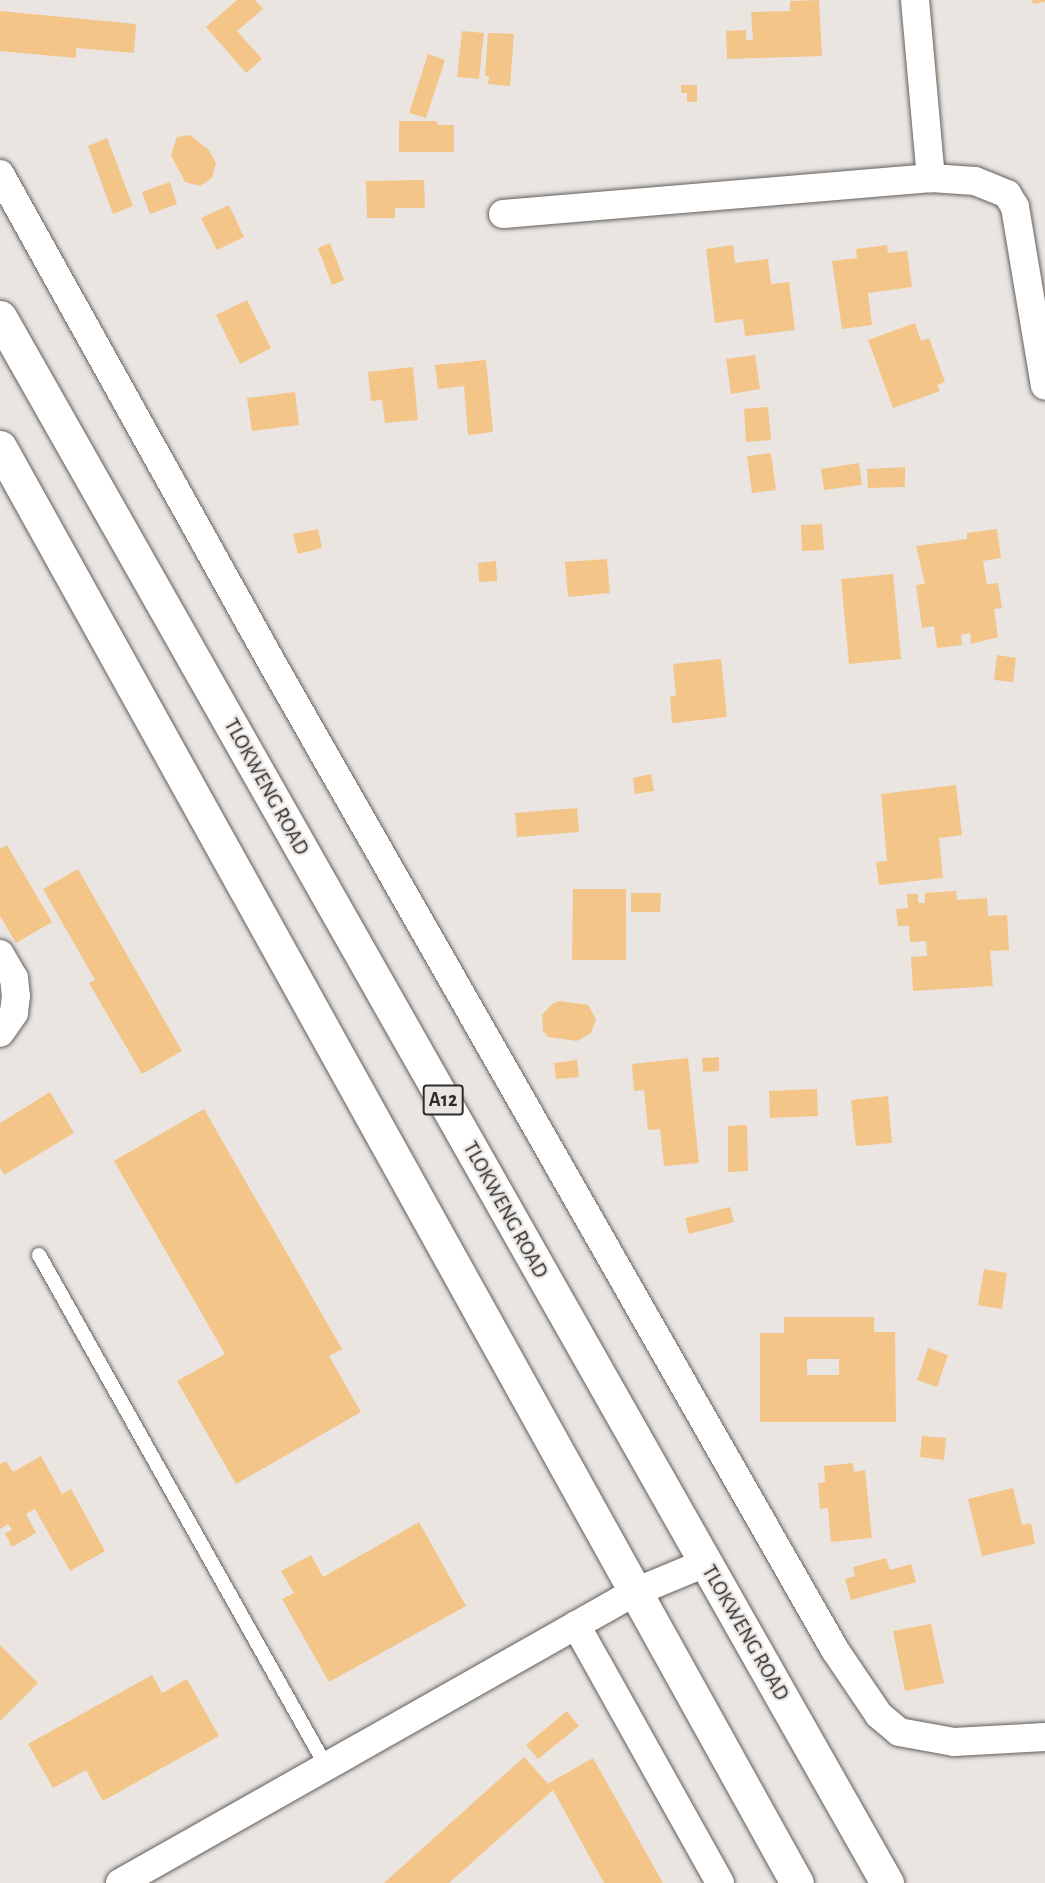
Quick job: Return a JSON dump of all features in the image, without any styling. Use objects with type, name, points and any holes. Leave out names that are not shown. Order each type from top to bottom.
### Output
[{"type":"main road","name":"TLOKWENG ROAD","points":[[0,317],[887,1883]]},
{"type":"main road","points":[[0,447],[633,1593],[797,1883]]},
{"type":"street","points":[[915,0],[931,178]]},
{"type":"street","points":[[0,174],[276,670],[835,1650],[879,1714],[899,1732],[954,1742],[1045,1737]]},
{"type":"street","points":[[503,214],[931,178],[975,181],[1011,199],[1045,386]]},
{"type":"street","points":[[0,954],[14,978],[16,996],[14,1013],[0,1034]]},
{"type":"street","points":[[120,1883],[325,1764],[633,1593],[705,1563]]},
{"type":"street","points":[[576,1625],[720,1883]]},
{"type":"lane","points":[[39,1255],[325,1764]]},
{"type":"building","points":[[237,0],[255,0],[263,9],[237,31],[262,59],[246,73],[206,27]]},
{"type":"building","points":[[819,0],[822,56],[727,59],[726,31],[746,30],[746,40],[753,40],[751,12],[790,11],[790,1]]},
{"type":"building","points":[[1032,0],[1045,0],[1045,2],[1033,4]]},
{"type":"building","points":[[0,11],[136,24],[134,53],[76,48],[76,58],[0,51]]},
{"type":"building","points":[[462,31],[484,33],[479,79],[457,77]]},
{"type":"building","points":[[488,33],[514,34],[510,86],[488,84],[489,76],[485,76]]},
{"type":"building","points":[[428,54],[445,60],[426,118],[409,113]]},
{"type":"building","points":[[681,85],[697,85],[697,102],[687,102],[687,93],[681,93]]},
{"type":"building","points":[[399,121],[437,121],[437,125],[454,125],[454,152],[399,152]]},
{"type":"building","points":[[190,135],[209,150],[216,163],[212,178],[200,186],[185,182],[171,155],[177,137]]},
{"type":"building","points":[[107,138],[133,206],[113,214],[88,146]]},
{"type":"building","points":[[424,180],[425,208],[395,208],[395,218],[367,218],[366,181]]},
{"type":"building","points":[[170,182],[177,204],[150,214],[142,192]]},
{"type":"building","points":[[229,205],[244,237],[217,250],[201,218]]},
{"type":"building","points":[[330,243],[344,280],[332,285],[318,248]]},
{"type":"building","points":[[733,245],[735,263],[768,259],[771,284],[789,282],[795,330],[745,336],[743,319],[715,323],[706,249]]},
{"type":"building","points":[[887,245],[888,253],[907,251],[912,287],[868,293],[872,325],[842,329],[832,261],[857,258],[856,249]]},
{"type":"building","points":[[247,300],[271,348],[240,364],[216,315]]},
{"type":"building","points":[[915,323],[921,341],[929,338],[945,382],[937,385],[940,391],[893,408],[868,340]]},
{"type":"building","points":[[755,355],[760,389],[731,394],[726,359]]},
{"type":"building","points":[[486,360],[493,432],[468,435],[464,386],[438,389],[435,365]]},
{"type":"building","points":[[413,367],[418,420],[385,423],[382,400],[371,401],[368,372]]},
{"type":"building","points":[[295,392],[299,425],[252,431],[247,398]]},
{"type":"building","points":[[768,407],[771,440],[746,442],[744,409]]},
{"type":"building","points":[[771,453],[776,490],[752,493],[747,456]]},
{"type":"building","points":[[859,463],[862,485],[824,490],[821,469]]},
{"type":"building","points":[[905,467],[905,487],[868,488],[867,469]]},
{"type":"building","points":[[822,524],[824,550],[802,551],[801,525]]},
{"type":"building","points":[[318,529],[322,548],[298,554],[293,534]]},
{"type":"building","points":[[997,529],[1001,558],[983,561],[987,584],[998,583],[1002,608],[994,609],[998,637],[971,644],[970,633],[961,635],[962,645],[937,648],[934,626],[922,628],[916,585],[925,584],[916,546],[967,539],[967,533]]},
{"type":"building","points":[[607,559],[610,593],[568,597],[565,562]]},
{"type":"building","points":[[496,561],[497,581],[479,582],[478,563]]},
{"type":"building","points":[[893,574],[901,659],[849,664],[841,579]]},
{"type":"building","points":[[997,655],[1016,658],[1013,682],[994,680]]},
{"type":"building","points":[[721,659],[727,717],[672,723],[670,696],[676,696],[673,664]]},
{"type":"building","points":[[651,774],[654,791],[635,794],[633,778]]},
{"type":"building","points":[[956,785],[962,835],[939,838],[943,878],[879,885],[876,862],[887,861],[881,794]]},
{"type":"building","points":[[577,808],[579,832],[517,837],[515,813]]},
{"type":"building","points":[[7,845],[52,922],[16,943],[0,916],[0,849]]},
{"type":"building","points":[[78,869],[182,1051],[142,1074],[89,983],[95,980],[43,889]]},
{"type":"building","points":[[573,889],[626,889],[626,960],[572,960]]},
{"type":"building","points":[[956,891],[957,900],[987,898],[988,916],[1007,915],[1009,950],[990,951],[993,986],[913,991],[911,957],[927,956],[926,941],[910,942],[909,926],[898,926],[896,909],[908,908],[907,894],[918,894],[918,903],[925,903],[925,893]]},
{"type":"building","points":[[631,893],[661,893],[660,912],[631,912]]},
{"type":"building","points":[[559,1001],[588,1005],[596,1019],[591,1033],[577,1041],[548,1037],[543,1031],[542,1015],[552,1004]]},
{"type":"building","points":[[719,1057],[719,1071],[703,1072],[702,1058]]},
{"type":"building","points":[[688,1058],[699,1163],[664,1166],[660,1129],[648,1130],[644,1090],[634,1091],[632,1064]]},
{"type":"building","points":[[577,1060],[579,1077],[556,1079],[554,1063]]},
{"type":"building","points":[[817,1089],[818,1116],[770,1118],[769,1091]]},
{"type":"building","points":[[50,1092],[74,1133],[4,1175],[0,1168],[0,1123]]},
{"type":"building","points":[[888,1096],[892,1143],[856,1146],[851,1100]]},
{"type":"building","points":[[204,1109],[342,1349],[329,1356],[361,1412],[236,1484],[177,1381],[225,1354],[114,1161]]},
{"type":"building","points":[[747,1125],[748,1171],[728,1172],[728,1126]]},
{"type":"building","points":[[730,1207],[734,1222],[689,1234],[685,1218]]},
{"type":"building","points":[[984,1269],[1007,1273],[1002,1309],[978,1305]]},
{"type":"building","points":[[784,1317],[874,1317],[874,1332],[895,1332],[896,1422],[760,1422],[760,1333],[784,1333]],"holes":[[[807,1359],[839,1359],[839,1375],[807,1375]]]},
{"type":"building","points":[[928,1348],[948,1355],[937,1387],[917,1380]]},
{"type":"building","points":[[922,1436],[946,1438],[944,1460],[920,1457]]},
{"type":"building","points":[[41,1456],[62,1494],[71,1489],[105,1551],[70,1571],[35,1509],[26,1514],[36,1533],[12,1547],[5,1533],[12,1530],[8,1524],[0,1529],[0,1464],[6,1461],[13,1472]]},
{"type":"building","points":[[853,1463],[854,1472],[865,1470],[872,1538],[831,1542],[828,1508],[820,1509],[818,1483],[825,1482],[824,1466]]},
{"type":"building","points":[[1013,1488],[1022,1525],[1031,1523],[1035,1544],[982,1556],[968,1499]]},
{"type":"building","points":[[419,1522],[466,1606],[329,1682],[282,1599],[294,1593],[281,1571],[311,1555],[323,1577]]},
{"type":"building","points":[[886,1558],[890,1570],[911,1564],[916,1582],[851,1600],[845,1579],[855,1576],[853,1567]]},
{"type":"building","points":[[931,1624],[944,1683],[905,1691],[893,1631]]},
{"type":"building","points":[[0,1645],[38,1683],[0,1721]]},
{"type":"building","points":[[152,1675],[162,1693],[187,1679],[219,1736],[103,1801],[86,1770],[53,1788],[28,1744]]},
{"type":"building","points":[[567,1711],[579,1726],[538,1759],[526,1745]]},
{"type":"building","points":[[524,1757],[551,1787],[549,1783],[593,1758],[663,1883],[604,1883],[553,1790],[449,1883],[384,1883]]}]
